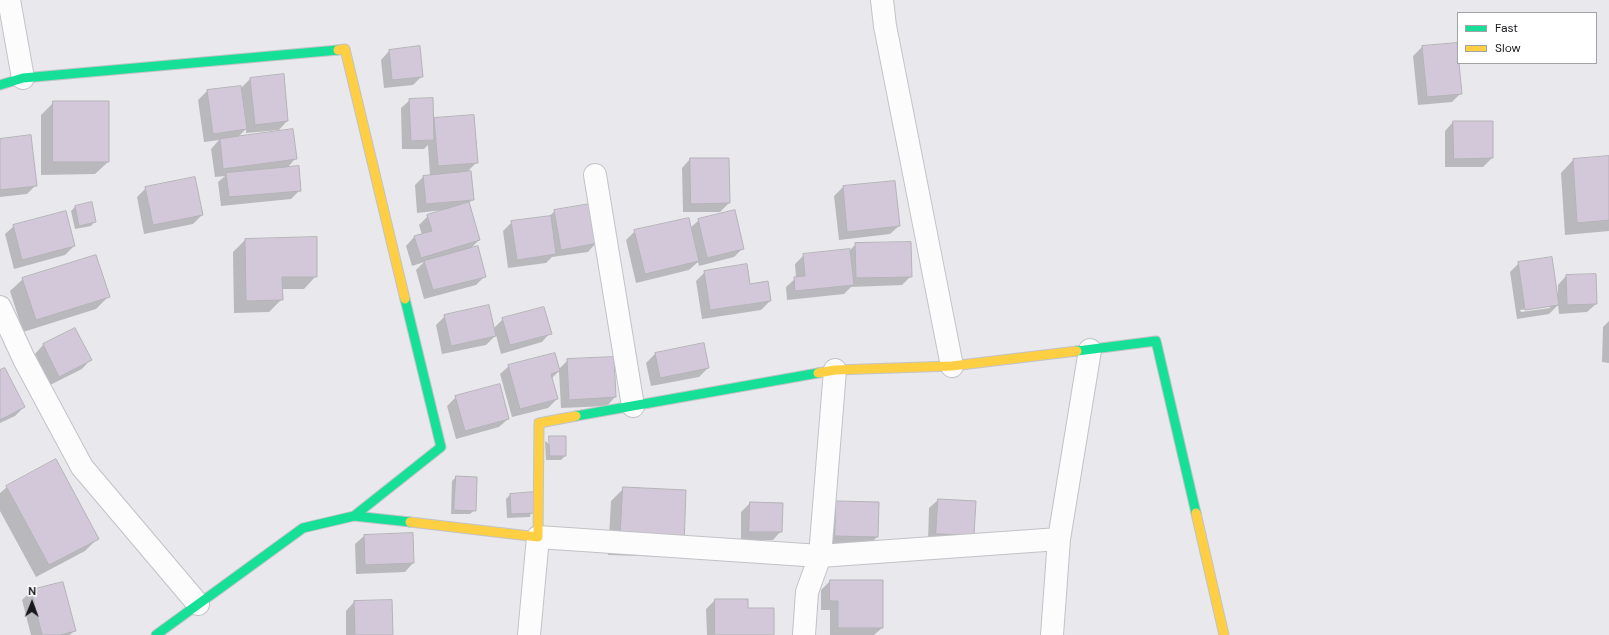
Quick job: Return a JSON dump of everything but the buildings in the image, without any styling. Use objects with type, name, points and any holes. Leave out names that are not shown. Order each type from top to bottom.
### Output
[{"type":"street","points":[[9,0],[23,78]]},
{"type":"street","points":[[882,0],[885,26],[952,366]]},
{"type":"street","points":[[0,85],[23,78],[345,49],[442,447],[354,516]]},
{"type":"street","points":[[595,175],[633,406]]},
{"type":"street","points":[[0,307],[24,359],[82,467],[198,604]]},
{"type":"street","points":[[529,635],[538,537],[539,423],[835,370],[952,366],[1156,341],[1224,635]]},
{"type":"street","points":[[1052,635],[1059,539],[1090,350]]},
{"type":"street","points":[[804,635],[807,592],[820,556],[835,370]]},
{"type":"street","points":[[156,635],[303,528],[354,516],[461,527],[538,537],[820,556],[1059,539]]},
{"type":"traffic: fast","points":[[0,85],[23,78],[338,50]]},
{"type":"traffic: fast","points":[[354,516],[441,447],[405,299]]},
{"type":"traffic: fast","points":[[1077,351],[1156,341],[1196,513]]},
{"type":"traffic: fast","points":[[576,416],[818,373]]},
{"type":"traffic: fast","points":[[156,635],[303,528],[354,516],[410,522]]},
{"type":"traffic: slow","points":[[338,50],[345,49],[405,299]]},
{"type":"traffic: slow","points":[[818,373],[835,370],[952,366],[1077,351]]},
{"type":"traffic: slow","points":[[410,522],[538,537],[539,423],[576,416]]},
{"type":"traffic: slow","points":[[1196,513],[1224,635]]}]
